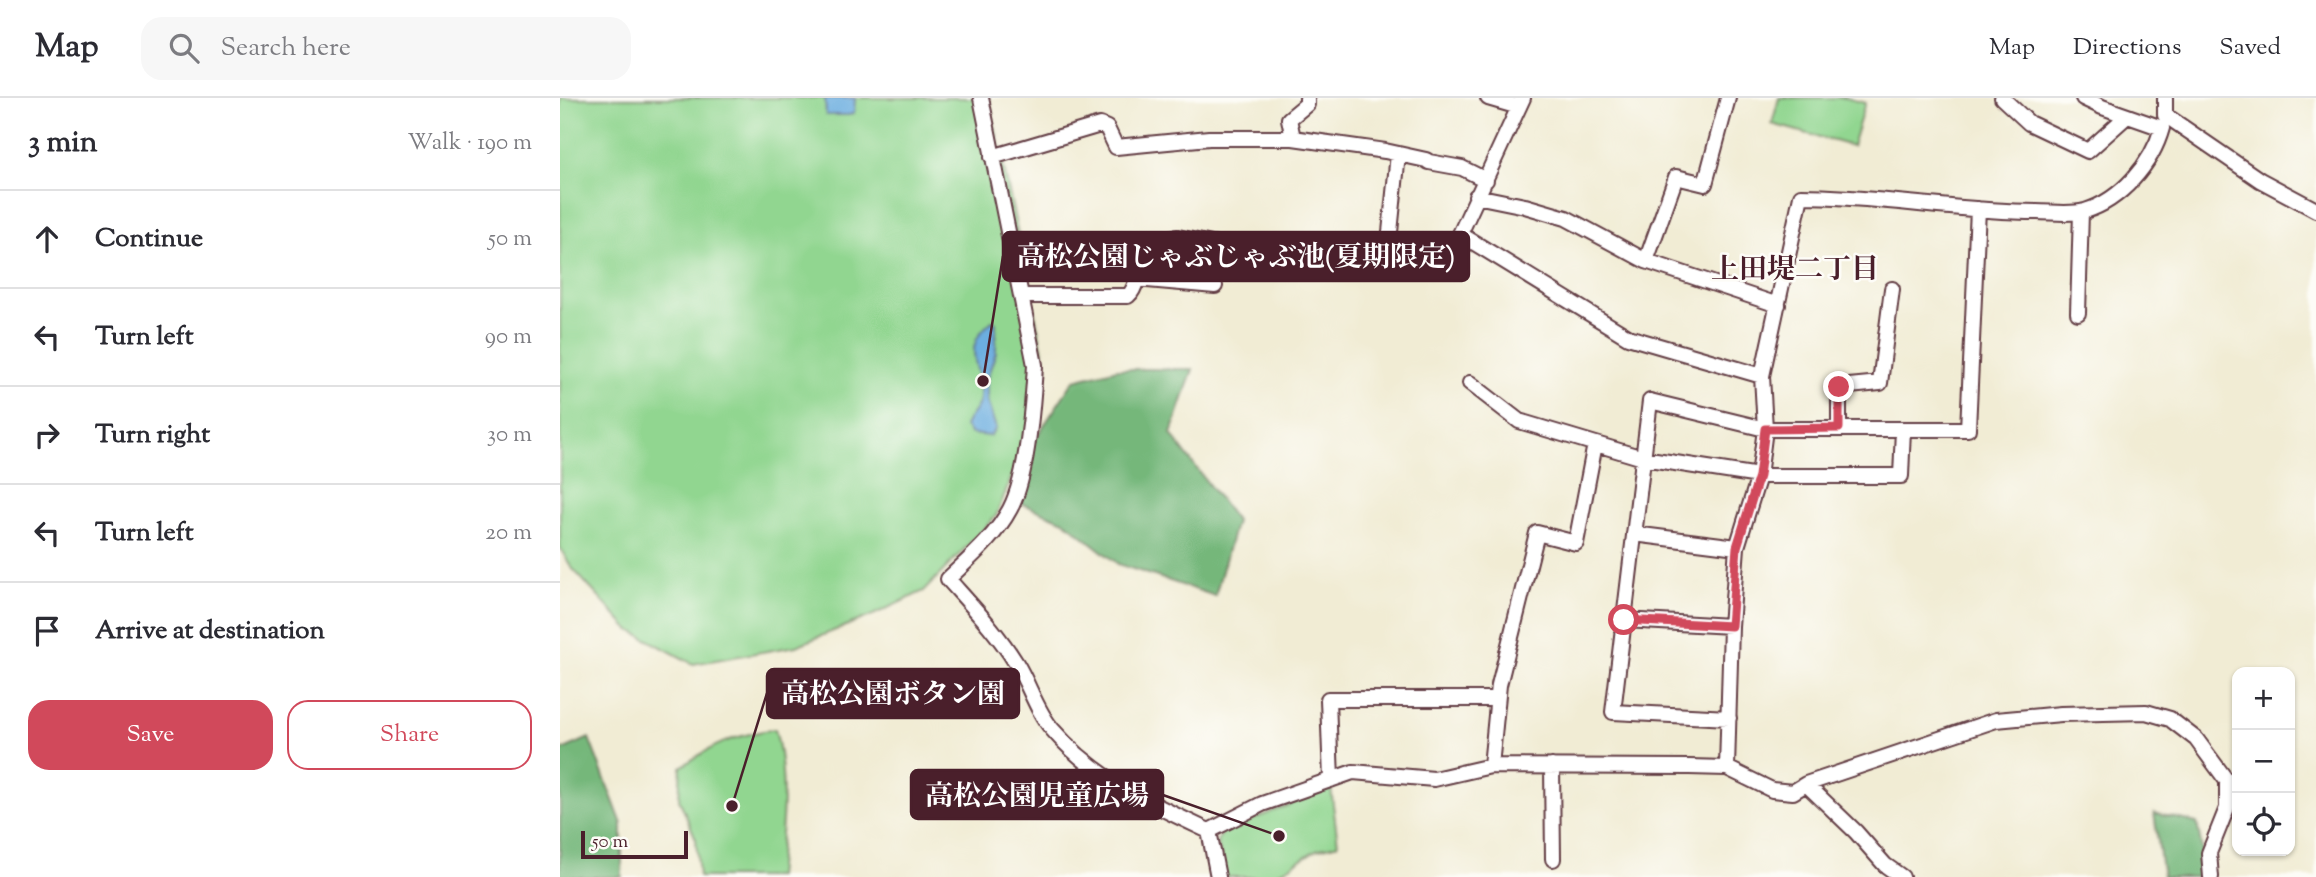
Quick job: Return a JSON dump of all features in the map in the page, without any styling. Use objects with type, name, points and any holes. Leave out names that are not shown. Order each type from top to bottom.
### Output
[{"type":"street","points":[[981,98],[1035,365],[1033,407],[1020,477],[1011,508],[989,540],[948,579],[988,623],[1017,664],[1052,728],[1081,758],[1098,773],[1130,793],[1160,810],[1209,831]]},
{"type":"street","points":[[1293,138],[1289,119],[1307,104],[1307,98]]},
{"type":"street","points":[[1488,98],[1521,103],[1460,234],[1629,337],[1762,376]]},
{"type":"street","points":[[1646,261],[1676,177],[1705,184],[1728,98]]},
{"type":"street","points":[[2002,98],[2029,123],[2088,151],[2127,116]]},
{"type":"street","points":[[1727,768],[1731,626],[1737,547],[1759,476],[1765,429],[1762,376],[1801,196],[2006,212],[2081,212],[2100,205],[2119,192],[2143,168],[2157,144],[2162,128],[2083,98]]},
{"type":"street","points":[[2165,98],[2165,115],[2260,180],[2316,210]]},
{"type":"street","points":[[992,157],[1100,125],[1107,128],[1116,147],[1209,138],[1293,138],[1398,154],[1462,168],[1486,180]]},
{"type":"street","points":[[1389,243],[1398,154]]},
{"type":"street","points":[[1476,196],[1566,218],[1646,261],[1778,305]]},
{"type":"street","points":[[1729,718],[1613,712],[1650,401],[1765,429],[1968,429],[1978,209]]},
{"type":"street","points":[[2078,313],[2081,212]]},
{"type":"street","points":[[1021,296],[1128,296],[1133,291],[1136,279],[1138,246],[1141,241],[1178,237],[1217,245]]},
{"type":"street","points":[[1136,279],[1215,286]]},
{"type":"street","points":[[1839,428],[1839,387],[1880,383],[1892,289]]},
{"type":"street","points":[[1470,383],[1519,421],[1643,458],[1759,476],[1900,476],[1903,429]]},
{"type":"street","points":[[1491,766],[1499,685],[1537,533],[1576,543],[1595,443]]},
{"type":"street","points":[[1634,534],[1737,547]]},
{"type":"street","points":[[1624,620],[1731,626]]},
{"type":"street","points":[[1331,780],[1328,699],[1497,699]]},
{"type":"street","points":[[1209,831],[1262,804],[1353,772],[1434,779],[1491,766],[1727,768],[1772,790],[1793,792],[1806,784],[1996,720],[2061,714],[2146,712],[2170,719],[2196,739],[2227,781],[2227,808],[2209,853],[2211,877]]},
{"type":"street","points":[[1552,766],[1553,859]]},
{"type":"street","points":[[1806,784],[1856,832],[1885,865],[1902,877]]},
{"type":"street","points":[[1209,831],[1218,877]]},
{"type":"green space","points":[[560,98],[989,98],[1047,371],[1016,466],[996,516],[924,591],[796,646],[693,664],[628,629],[572,568],[560,548]]},
{"type":"green space","points":[[1779,98],[1846,98],[1865,103],[1852,146],[1772,124]]},
{"type":"green space","points":[[1117,369],[1193,369],[1171,434],[1236,521],[1215,596],[1118,564],[1064,521],[1010,499],[1031,445],[1074,380]]},
{"type":"green space","points":[[775,729],[783,784],[777,877],[699,877],[696,839],[679,799],[681,767],[725,742]]},
{"type":"green space","points":[[589,738],[622,824],[622,877],[560,877],[560,751]]},
{"type":"green space","points":[[1331,788],[1338,844],[1316,850],[1272,877],[1226,877],[1217,841],[1224,831]]},
{"type":"green space","points":[[2154,813],[2197,823],[2207,877],[2163,877]]},
{"type":"water","points":[[825,98],[855,98],[854,113],[826,115]]},
{"type":"water","points":[[992,321],[996,323],[996,352],[987,378],[987,401],[996,428],[990,436],[971,434],[965,427],[980,398],[974,358],[976,340]]},
{"type":"place","name":"高松公園じゃぶじゃぶ池(夏期限定)","points":[[983,381]]},
{"type":"place","name":"高松公園ボタン園","points":[[732,806]]},
{"type":"place","name":"高松公園児童広場","points":[[1279,836]]},
{"type":"district","name":"上田堤二丁目","points":[[1795,271]]},
{"type":"route","points":[[1624,620],[1731,626],[1737,547],[1759,476],[1765,429],[1839,428],[1839,387]]}]
